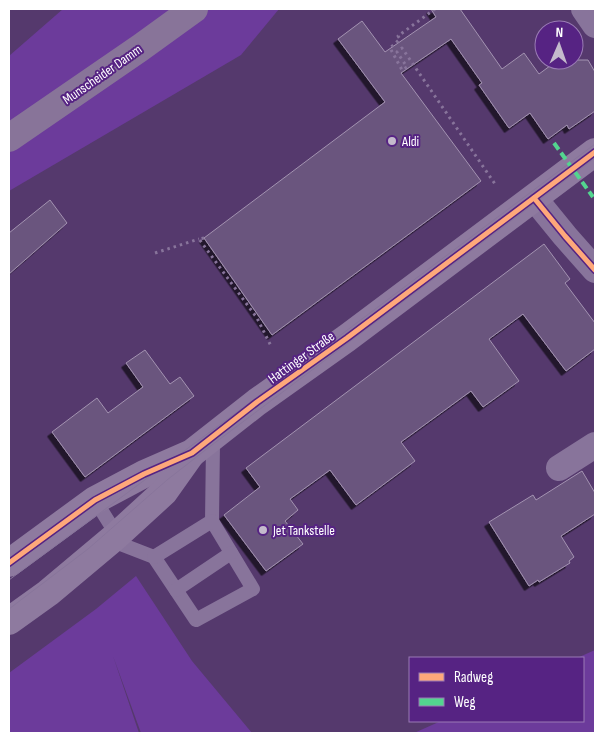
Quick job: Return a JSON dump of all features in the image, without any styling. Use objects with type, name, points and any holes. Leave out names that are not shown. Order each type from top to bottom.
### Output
[{"type":"main road","name":"Munscheider Damm","points":[[9,138],[194,9]]},
{"type":"main road","name":"Hattinger Straße","points":[[9,563],[95,500],[200,446],[595,152]]},
{"type":"main road","name":"Hattinger Straße","points":[[9,621],[48,593],[116,536],[164,492],[200,446]]},
{"type":"street","points":[[584,9],[595,24]]},
{"type":"street","points":[[534,198],[595,270]]},
{"type":"street","points":[[559,468],[595,445]]},
{"type":"lane","points":[[95,500],[123,545],[154,557],[196,620],[253,589],[212,521],[213,444],[200,446]]},
{"type":"lane","points":[[154,557],[212,521]]},
{"type":"lane","points":[[176,590],[231,553]]},
{"type":"path","points":[[435,9],[398,36],[400,39],[390,48],[402,70],[407,67],[396,52],[402,48],[495,184]]},
{"type":"path","points":[[155,254],[204,238]]},
{"type":"path","points":[[199,240],[257,318],[271,346]]},
{"type":"shaded area","points":[[63,9],[279,9],[241,55],[9,191],[9,56]]},
{"type":"shaded area","points":[[136,576],[192,661],[252,733],[141,733],[113,656],[139,733],[9,733],[9,673],[96,609]]},
{"type":"shaded area","points":[[595,650],[595,733],[414,733],[439,722],[584,722],[584,657],[579,657]]},
{"type":"building","name":"Aldi","points":[[431,9],[460,9],[502,69],[524,53],[534,67],[534,70],[539,74],[544,70],[584,70],[584,60],[588,60],[595,72],[595,111],[569,129],[567,125],[548,139],[530,113],[509,128],[479,85],[482,83],[451,39],[401,73],[481,181],[272,335],[204,238],[385,102],[338,39],[362,21],[385,52],[436,17]]},
{"type":"building","points":[[50,200],[67,223],[9,274],[9,233]]},
{"type":"building","points":[[544,244],[570,279],[565,283],[595,323],[595,349],[566,371],[523,314],[489,339],[519,381],[483,407],[471,391],[401,442],[415,461],[356,505],[330,470],[290,499],[298,510],[285,521],[303,544],[266,571],[224,515],[260,487],[246,468]]},
{"type":"building","points":[[145,350],[170,384],[180,377],[194,396],[85,477],[52,432],[97,398],[108,413],[143,387],[126,363]]},
{"type":"building","points":[[582,471],[595,493],[595,514],[561,536],[574,557],[569,561],[570,563],[529,586],[489,522],[533,495],[536,500]]},
{"type":"tram line","points":[[9,580],[290,373],[595,144]]},
{"type":"tram line","points":[[9,609],[88,549],[167,480],[208,448],[595,158]]},
{"type":"marked path","points":[[554,143],[593,197]]},
{"type":"cycle path","points":[[9,563],[95,500],[144,474],[192,453],[257,402],[347,338],[595,152]]},
{"type":"cycle path","points":[[534,198],[595,270]]},
{"type":"place","name":"Aldi","points":[[392,141]]},
{"type":"place","name":"Jet Tankstelle","points":[[263,530]]}]
